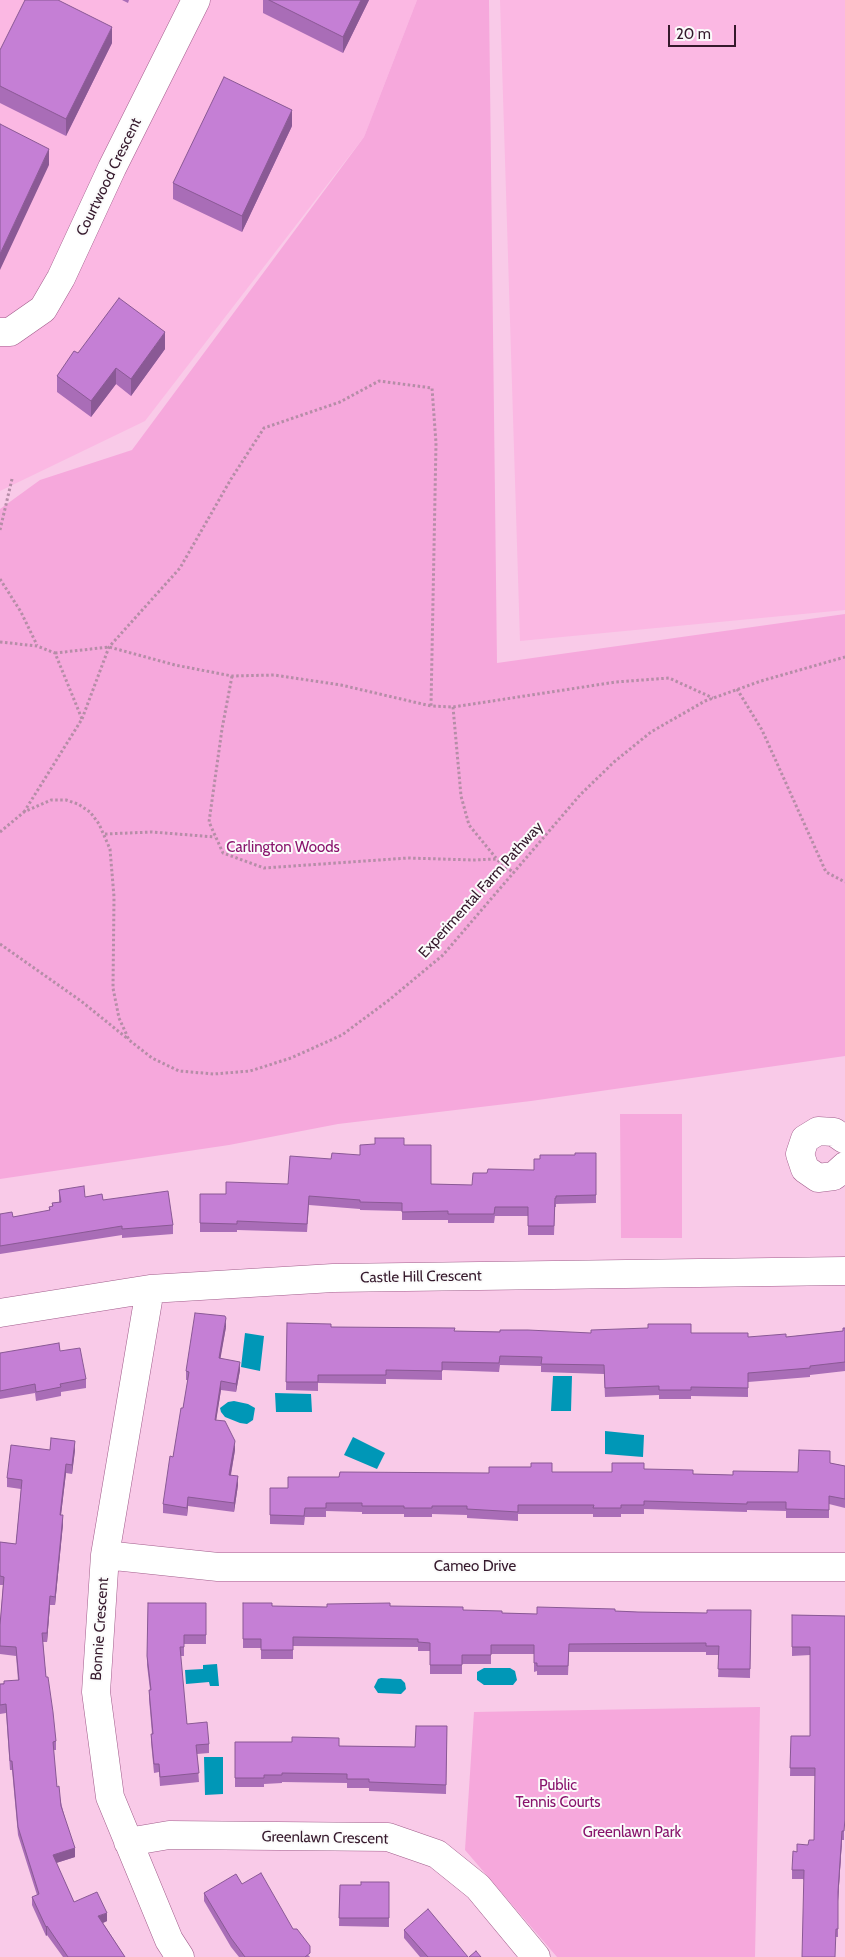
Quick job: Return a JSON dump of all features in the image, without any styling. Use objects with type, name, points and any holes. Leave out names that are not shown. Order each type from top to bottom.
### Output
[{"type":"street","name":"Courtwood Crescent","points":[[0,332],[10,332],[43,309],[61,278],[112,168],[196,0]]},
{"type":"street","points":[[835,1181],[818,1178],[805,1169],[801,1162],[801,1147],[805,1139],[818,1131],[834,1132],[844,1139]]},
{"type":"street","name":"Castle Hill Crescent","points":[[0,1313],[150,1289],[333,1278],[845,1271]]},
{"type":"street","name":"Bonnie Crescent","points":[[150,1289],[105,1555],[96,1692],[110,1797],[169,1940],[180,1957]]},
{"type":"street","name":"Cameo Drive","points":[[105,1555],[218,1567],[845,1567]]},
{"type":"street","name":"Greenlawn Crescent","points":[[128,1842],[169,1835],[388,1837],[436,1854],[478,1887],[536,1957]]},
{"type":"path","points":[[24,812],[82,719],[109,647],[180,568],[231,479],[264,428],[340,402],[379,382],[432,388],[436,443],[431,706]]},
{"type":"path","points":[[0,530],[12,480]]},
{"type":"path","points":[[0,579],[20,612],[37,646]]},
{"type":"path","points":[[0,642],[37,646],[55,653],[109,647],[176,665],[232,676],[274,675],[341,685],[431,706],[453,706],[616,682],[669,678],[713,698]]},
{"type":"path","points":[[55,653],[82,719]]},
{"type":"path","name":"Experimental Farm Pathway","points":[[0,832],[24,812],[51,800],[66,800],[78,804],[90,812],[105,834],[110,849],[114,897],[113,988],[118,1018],[129,1040],[152,1058],[179,1070],[214,1074],[250,1071],[291,1058],[342,1035],[389,1000],[443,954],[580,795],[614,762],[651,732],[704,701],[761,680],[845,657]]},
{"type":"path","points":[[232,676],[222,729],[209,822],[223,853],[264,868],[408,858],[473,860],[496,858]]},
{"type":"path","points":[[737,689],[762,730],[826,872],[845,882]]},
{"type":"path","points":[[453,706],[462,796],[469,825],[496,858],[514,873]]},
{"type":"path","points":[[105,834],[152,832],[216,837]]},
{"type":"path","points":[[0,944],[81,1001],[129,1040]]},
{"type":"shaded area","points":[[0,0],[417,0],[364,137],[145,421],[0,491]]},
{"type":"shaded area","points":[[500,0],[845,0],[845,610],[520,641]]},
{"type":"green space","name":"Carlington Woods","points":[[417,0],[489,0],[497,663],[845,614],[845,1056],[531,1101],[338,1124],[229,1145],[0,1179],[0,509],[40,480],[132,450],[364,137]]},
{"type":"green space","points":[[620,1114],[682,1114],[682,1238],[621,1238]]},
{"type":"green space","name":"Greenlawn Park","points":[[760,1707],[755,1957],[557,1957],[465,1850],[474,1712]]},
{"type":"water","points":[[245,1333],[264,1336],[260,1371],[241,1367]]},
{"type":"water","points":[[553,1376],[572,1376],[571,1411],[551,1411]]},
{"type":"water","points":[[275,1393],[311,1394],[312,1412],[276,1412]]},
{"type":"water","points":[[234,1401],[248,1404],[255,1408],[253,1420],[247,1424],[225,1417],[220,1408],[228,1402]]},
{"type":"water","points":[[605,1431],[644,1435],[643,1457],[605,1454]]},
{"type":"water","points":[[353,1437],[385,1453],[377,1469],[344,1455]]},
{"type":"water","points":[[217,1664],[219,1686],[210,1686],[209,1682],[186,1684],[185,1670],[203,1669],[203,1665]]},
{"type":"water","points":[[484,1668],[510,1668],[515,1671],[517,1680],[513,1685],[484,1685],[477,1680],[477,1672]]},
{"type":"water","points":[[378,1679],[401,1679],[405,1683],[406,1689],[401,1694],[378,1693],[374,1687]]},
{"type":"water","points":[[204,1757],[223,1757],[223,1794],[205,1795]]},
{"type":"building","points":[[25,0],[58,0],[112,27],[66,119],[0,86],[0,50]]},
{"type":"building","points":[[269,0],[361,0],[343,37]]},
{"type":"building","points":[[224,77],[292,110],[242,216],[173,183]]},
{"type":"building","points":[[0,124],[49,149],[0,254]]},
{"type":"building","points":[[119,298],[165,332],[131,379],[116,368],[91,401],[57,376],[74,351],[78,353]]},
{"type":"building","points":[[375,1138],[404,1138],[404,1145],[431,1145],[431,1184],[472,1185],[473,1173],[487,1173],[488,1169],[534,1170],[534,1159],[540,1159],[540,1155],[596,1153],[596,1195],[556,1196],[554,1226],[528,1226],[528,1207],[495,1207],[494,1214],[448,1214],[448,1211],[402,1212],[402,1203],[360,1202],[360,1200],[309,1196],[307,1224],[237,1221],[237,1224],[200,1223],[200,1194],[226,1194],[226,1182],[288,1184],[290,1156],[331,1159],[332,1153],[360,1155],[360,1145],[375,1144]]},
{"type":"building","points":[[84,1186],[85,1197],[102,1194],[103,1200],[168,1191],[173,1225],[122,1229],[122,1226],[0,1246],[0,1214],[12,1212],[13,1217],[50,1210],[49,1207],[53,1206],[52,1203],[61,1202],[59,1190]]},
{"type":"building","points":[[195,1313],[225,1316],[219,1358],[240,1362],[236,1384],[221,1381],[215,1420],[225,1421],[235,1441],[229,1475],[238,1476],[234,1503],[188,1497],[187,1508],[163,1504],[170,1456],[173,1457],[181,1408],[183,1408],[189,1372],[186,1371]]},
{"type":"building","points":[[287,1323],[331,1324],[331,1327],[455,1328],[454,1331],[500,1332],[500,1330],[528,1330],[591,1333],[591,1330],[648,1328],[648,1324],[691,1324],[691,1333],[748,1333],[748,1337],[786,1334],[786,1337],[843,1331],[843,1328],[845,1328],[845,1362],[810,1366],[810,1368],[748,1373],[748,1388],[691,1387],[691,1390],[659,1390],[659,1386],[605,1388],[604,1365],[541,1364],[542,1357],[500,1356],[499,1363],[442,1362],[442,1371],[386,1370],[386,1375],[318,1375],[318,1382],[286,1382]]},
{"type":"building","points":[[59,1343],[60,1351],[80,1348],[86,1379],[60,1384],[61,1387],[36,1392],[35,1384],[0,1391],[0,1353]]},
{"type":"building","points":[[51,1438],[75,1441],[72,1465],[66,1464],[60,1515],[63,1515],[55,1597],[50,1596],[47,1633],[42,1633],[46,1677],[48,1677],[56,1741],[53,1742],[57,1787],[59,1786],[61,1806],[75,1848],[53,1855],[74,1902],[97,1892],[107,1913],[98,1916],[125,1957],[68,1957],[46,1927],[32,1897],[39,1894],[18,1827],[12,1761],[10,1761],[6,1704],[0,1705],[0,1684],[4,1684],[4,1681],[19,1680],[16,1647],[0,1646],[4,1577],[0,1576],[0,1542],[16,1544],[22,1480],[7,1478],[11,1445],[50,1450]]},
{"type":"building","points":[[799,1450],[830,1451],[830,1463],[845,1466],[845,1499],[829,1496],[829,1510],[786,1509],[786,1502],[747,1502],[747,1504],[644,1501],[644,1505],[621,1505],[621,1508],[593,1508],[594,1505],[518,1505],[518,1512],[467,1509],[467,1506],[404,1508],[404,1506],[362,1506],[362,1503],[326,1503],[326,1508],[305,1508],[304,1516],[270,1515],[270,1488],[288,1488],[288,1477],[339,1477],[340,1472],[489,1473],[489,1467],[531,1467],[531,1463],[552,1463],[552,1472],[612,1472],[612,1463],[644,1463],[644,1469],[693,1470],[693,1474],[733,1475],[733,1471],[798,1472]]},
{"type":"building","points":[[148,1603],[206,1603],[206,1635],[184,1635],[184,1647],[180,1647],[187,1724],[207,1722],[209,1744],[196,1745],[199,1773],[160,1777],[159,1764],[154,1764],[149,1690],[151,1690],[147,1656]]},
{"type":"building","points":[[243,1603],[272,1603],[272,1606],[327,1607],[327,1604],[390,1603],[390,1606],[463,1607],[463,1610],[537,1614],[537,1607],[707,1613],[707,1610],[751,1610],[750,1669],[718,1669],[719,1646],[706,1646],[706,1643],[569,1644],[568,1666],[537,1666],[537,1663],[534,1663],[534,1645],[491,1645],[491,1655],[462,1655],[462,1665],[430,1665],[430,1643],[418,1642],[418,1639],[293,1637],[293,1650],[261,1650],[261,1639],[243,1639]]},
{"type":"building","points":[[792,1615],[845,1616],[845,1819],[844,1831],[842,1831],[835,1957],[802,1957],[804,1870],[792,1870],[793,1851],[797,1852],[797,1844],[808,1845],[809,1840],[814,1840],[815,1768],[790,1768],[791,1736],[810,1736],[810,1647],[792,1647]]},
{"type":"building","points":[[416,1726],[447,1726],[446,1785],[369,1782],[369,1779],[347,1779],[347,1774],[282,1773],[282,1775],[264,1775],[264,1778],[235,1778],[235,1742],[292,1742],[292,1737],[339,1738],[339,1746],[415,1747]]},
{"type":"building","points":[[261,1873],[293,1929],[297,1929],[310,1946],[310,1953],[305,1957],[245,1957],[231,1938],[204,1893],[236,1874],[242,1884]]},
{"type":"building","points":[[361,1882],[389,1882],[389,1918],[339,1918],[340,1885],[361,1885]]},
{"type":"building","points":[[428,1909],[468,1957],[428,1957],[404,1930]]},
{"type":"building","points":[[476,1951],[481,1957],[469,1957]]},
{"type":"park label","name":"Public Tennis Courts","points":[[558,1794]]}]
